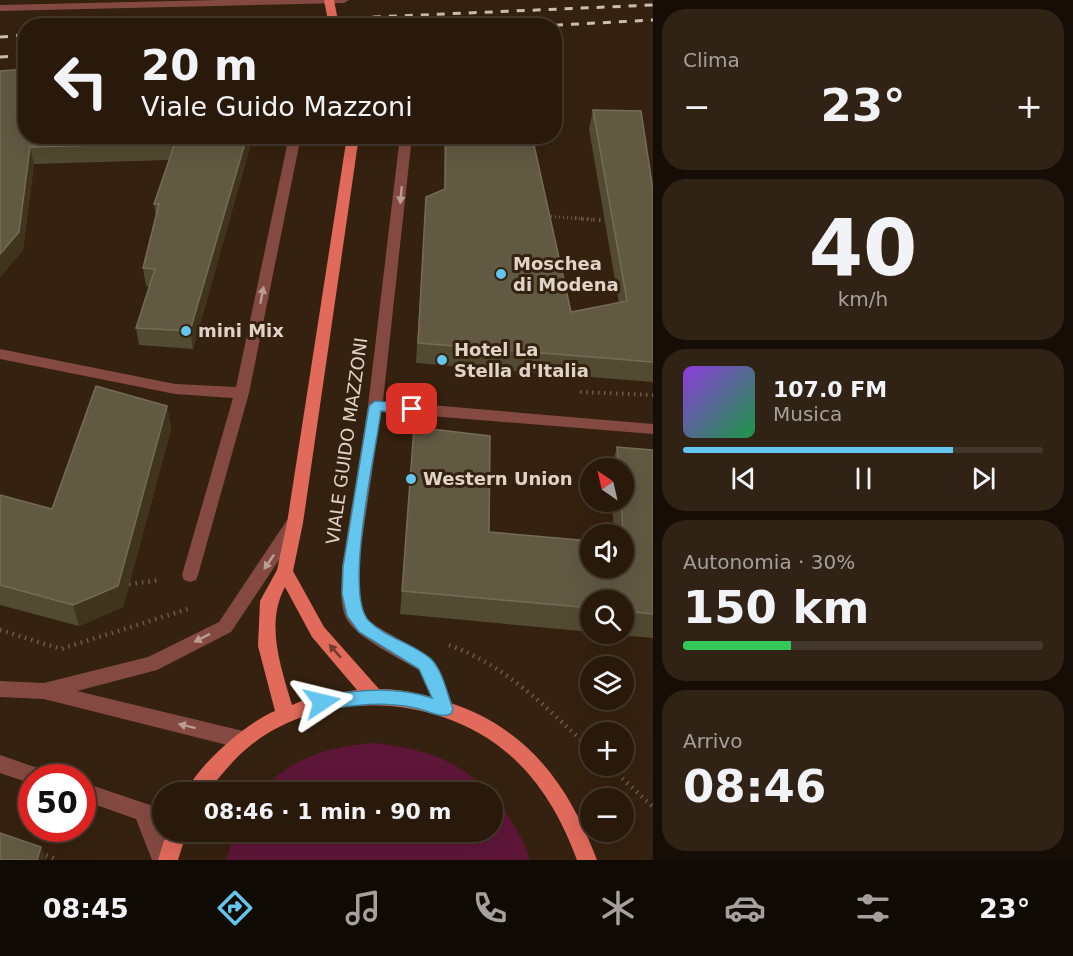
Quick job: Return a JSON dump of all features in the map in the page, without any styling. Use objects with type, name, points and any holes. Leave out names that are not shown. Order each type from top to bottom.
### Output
[{"type":"main road","points":[[329,0],[332,18]]},
{"type":"main road","points":[[285,714],[267,646],[269,601],[285,571],[295,523],[352,144]]},
{"type":"main road","points":[[285,571],[318,632],[373,695]]},
{"type":"main road","points":[[205,782],[243,740],[285,714],[339,698],[373,695],[415,700],[481,724],[517,749],[545,778],[578,832],[587,860]]},
{"type":"main road","points":[[168,860],[174,842]]},
{"type":"street","points":[[0,8],[344,0]]},
{"type":"street","points":[[190,575],[242,393],[293,144]]},
{"type":"street","name":"VIALE GUIDO MAZZONI","points":[[405,144],[375,406],[350,567],[352,607],[354,616],[365,628],[425,664],[432,674],[445,709]]},
{"type":"street","points":[[0,354],[175,389],[242,393]]},
{"type":"street","points":[[375,406],[653,429]]},
{"type":"street","points":[[44,691],[151,664],[225,627],[295,523]]},
{"type":"street","points":[[0,689],[44,691],[243,740]]},
{"type":"street","points":[[0,764],[18,770]]},
{"type":"street","points":[[96,796],[143,812],[162,860]]},
{"type":"path","points":[[538,216],[618,221]]},
{"type":"path","points":[[0,631],[61,650],[189,609],[216,597],[244,600]]},
{"type":"path","points":[[444,643],[472,652],[511,676],[580,740]]},
{"type":"path","points":[[620,776],[653,807]]},
{"type":"path","points":[[33,850],[58,860]]},
{"type":"shaded area","points":[[373,743],[421,752],[450,763],[478,782],[270,782],[284,770],[312,756]]},
{"type":"shaded area","points":[[503,808],[514,825],[530,860],[226,860],[232,842],[503,842]]},
{"type":"building","points":[[18,70],[18,144],[139,144],[30,147],[19,232],[0,254],[0,71]]},
{"type":"building","points":[[593,110],[641,111],[653,190],[653,362],[418,343],[426,197],[445,189],[446,144],[534,144],[571,312],[627,301]]},
{"type":"building","points":[[175,144],[245,144],[190,331],[136,328],[155,269],[143,268],[159,204],[154,204]]},
{"type":"building","points":[[96,386],[167,406],[118,586],[73,605],[0,585],[0,495],[52,509]]},
{"type":"building","points":[[414,427],[490,436],[489,532],[580,540],[580,578],[634,578],[634,524],[623,524],[622,512],[634,512],[634,458],[618,458],[617,447],[653,450],[653,614],[634,612],[634,590],[580,590],[580,607],[402,591]]},
{"type":"building","points":[[0,833],[18,839],[18,842],[41,847],[37,860],[0,860]]},
{"type":"railway","points":[[351,18],[653,5]]},
{"type":"railway","points":[[562,25],[653,20]]},
{"type":"railway","points":[[0,37],[18,36]]},
{"type":"railway","points":[[0,57],[18,56]]},
{"type":"place","name":"Moschea di Modena","points":[[501,274]]},
{"type":"place","name":"mini Mix","points":[[186,331]]},
{"type":"place","name":"Hotel La Stella d'Italia","points":[[442,360]]},
{"type":"place","name":"Western Union","points":[[411,479]]},
{"type":"route","points":[[322,702],[373,695],[415,700],[445,709],[432,674],[425,664],[365,628],[354,616],[350,594],[350,567],[375,406],[412,409]]}]
